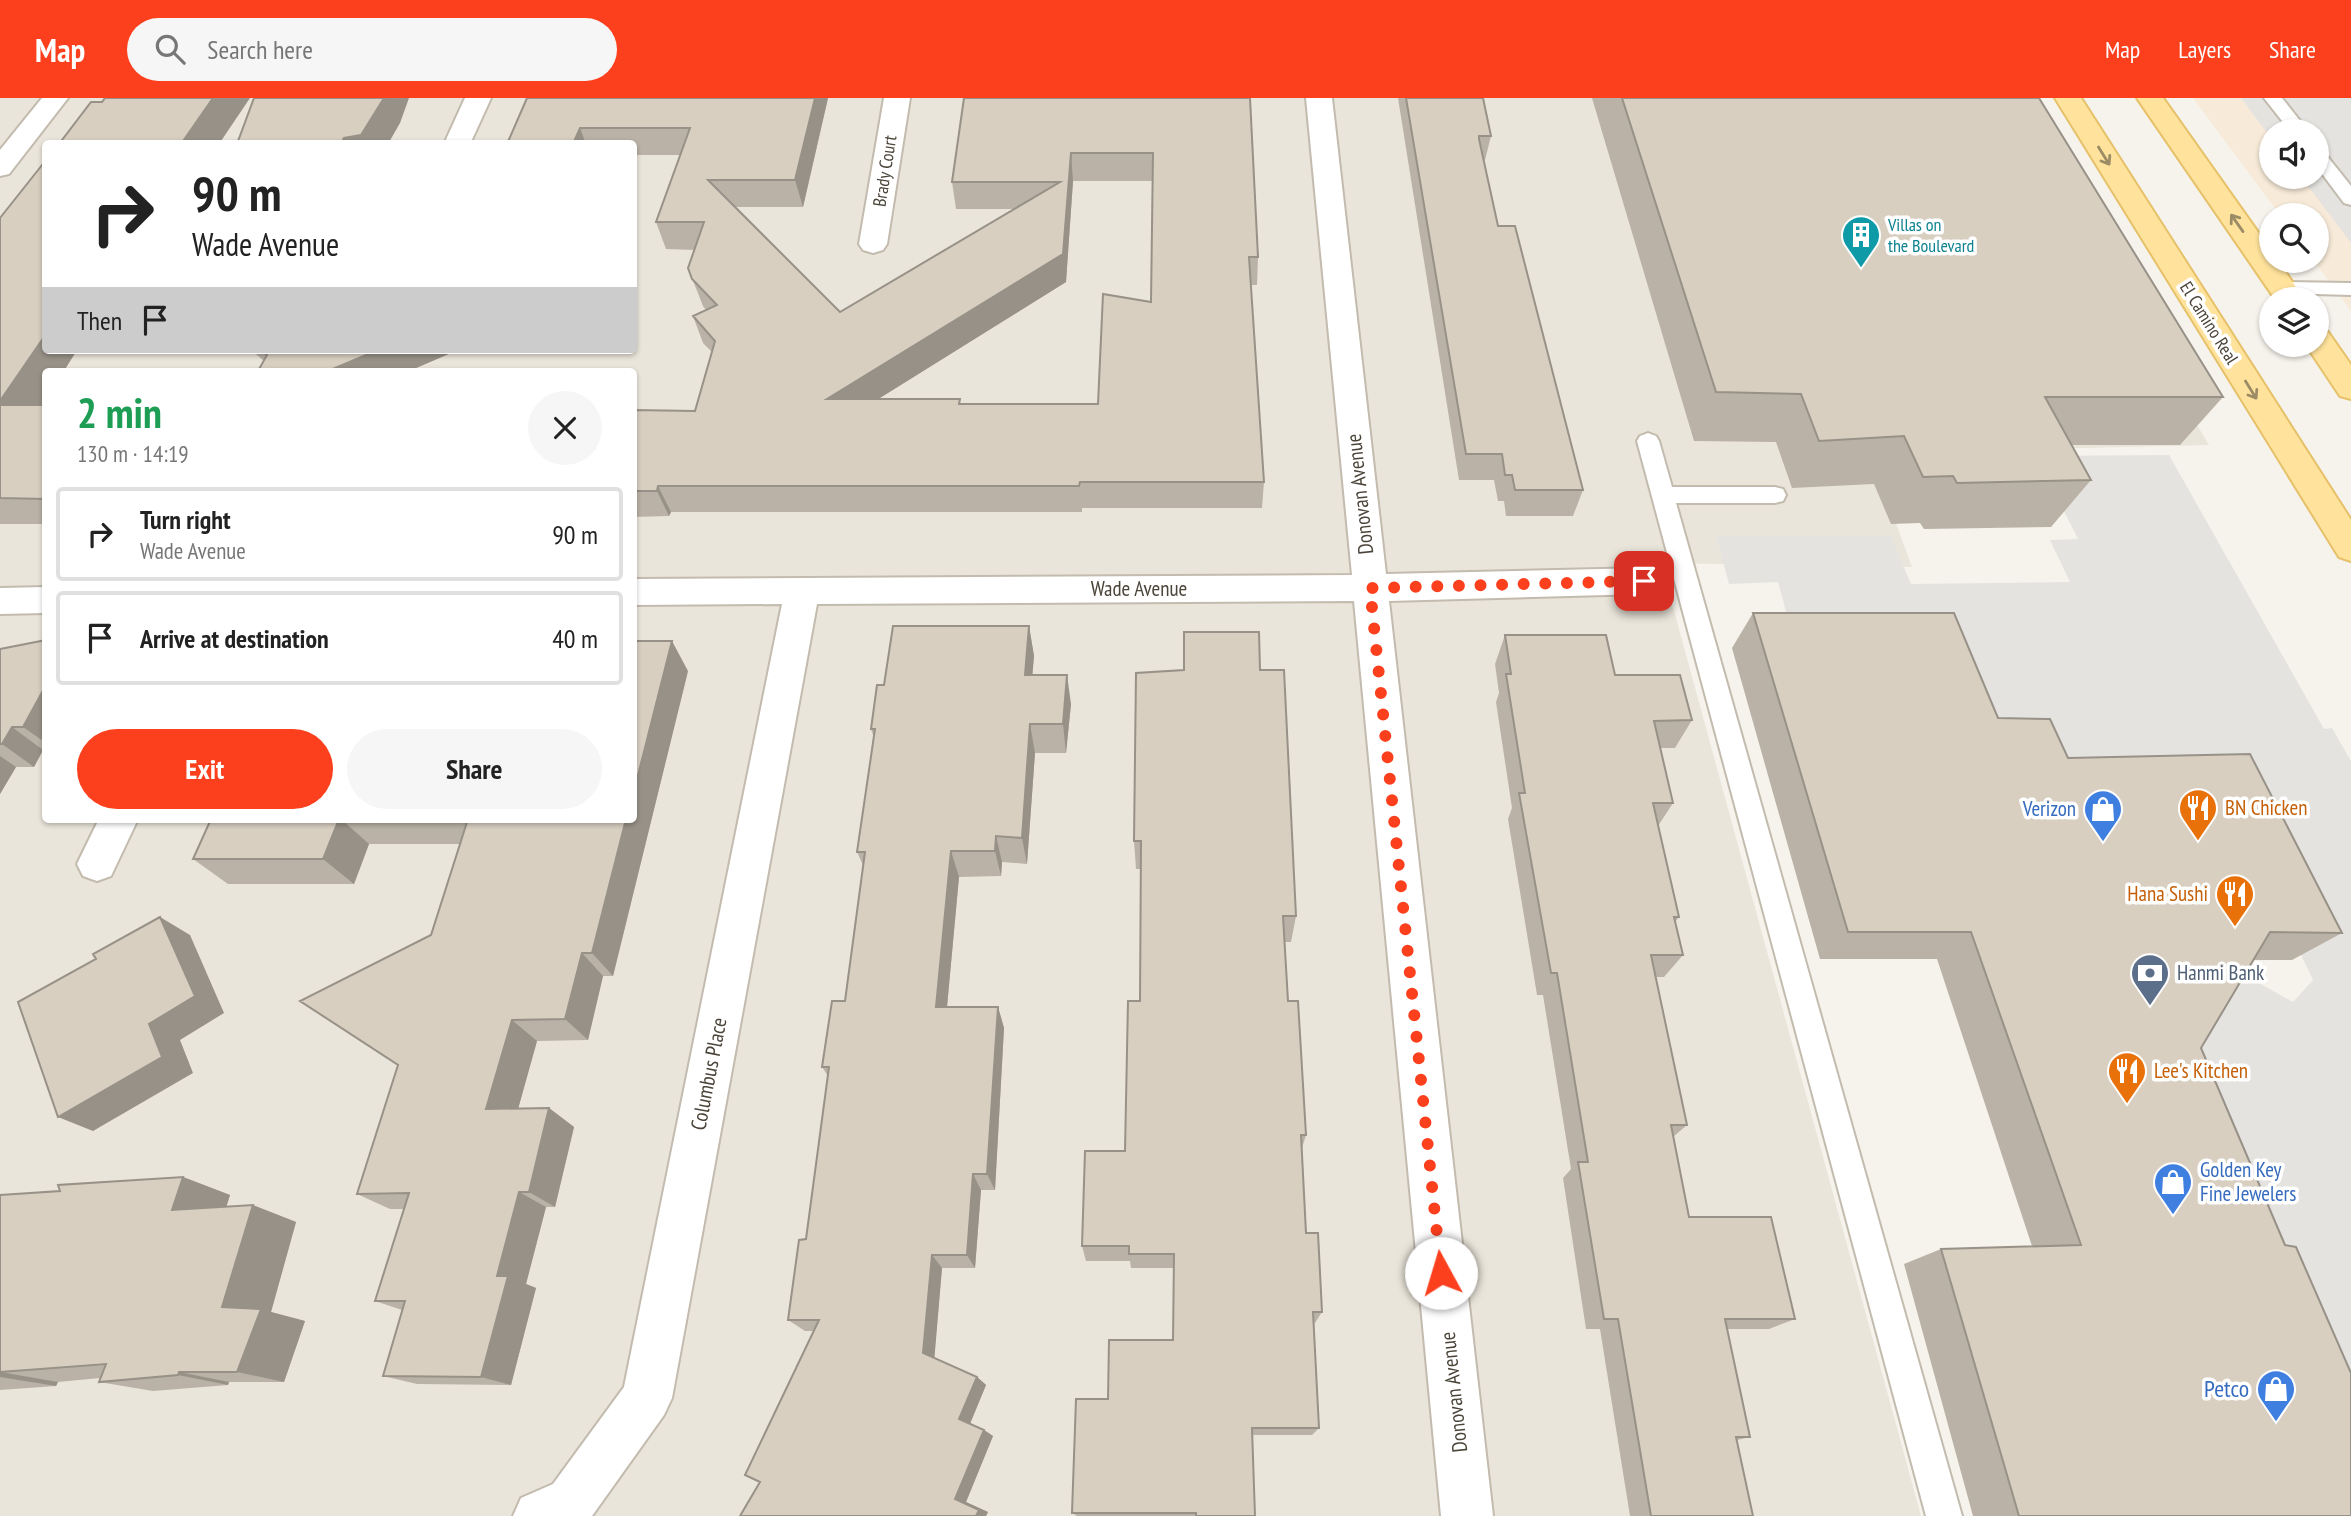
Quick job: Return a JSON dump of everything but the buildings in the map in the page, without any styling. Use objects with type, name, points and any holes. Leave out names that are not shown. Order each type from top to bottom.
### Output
[{"type":"main road","name":"El Camino Real","points":[[2068,98],[2351,548]]},
{"type":"main road","points":[[2150,98],[2281,287]]},
{"type":"main road","points":[[2329,356],[2351,388]]},
{"type":"street","points":[[0,168],[55,98]]},
{"type":"street","points":[[459,140],[478,98]]},
{"type":"street","name":"Brady Court","points":[[873,244],[897,98]]},
{"type":"street","name":"Donovan Avenue","points":[[1319,98],[1467,1516]]},
{"type":"street","name":"Wade Avenue","points":[[637,592],[1370,588],[1644,581]]},
{"type":"street","name":"Columbus Place","points":[[540,1516],[571,1502],[647,1398],[802,590]]},
{"type":"street","points":[[0,601],[42,600]]},
{"type":"street","points":[[97,864],[116,823]]},
{"type":"lane","points":[[2273,98],[2290,119]]},
{"type":"lane","points":[[2329,171],[2351,199]]},
{"type":"lane","points":[[2329,291],[2351,289]]},
{"type":"lane","points":[[1648,440],[1944,1516]]},
{"type":"lane","points":[[1663,495],[1775,495]]},
{"type":"shaded area","points":[[0,98],[2004,98],[2209,445],[1870,453],[1912,567],[1661,563],[1921,1516],[0,1516]]},
{"type":"shaded area","points":[[2193,98],[2351,98],[2351,311],[2323,273],[2329,273],[2329,203],[2271,203],[2261,189],[2329,189],[2329,119],[2259,119],[2259,187]]},
{"type":"shaded area","points":[[2241,98],[2351,98],[2351,243],[2329,214],[2329,203],[2321,203],[2310,189],[2329,189],[2329,119],[2259,119],[2259,122]]},
{"type":"shaded area","points":[[2169,455],[2324,729],[2332,728],[2351,761],[2351,1462],[2183,1071],[2246,976],[2293,1002],[2313,980],[2224,793],[2033,790],[1787,615],[1778,582],[1729,584],[1716,536],[1891,536],[1911,584],[2070,582],[2050,540],[2078,539],[2036,456]]},
{"type":"place","name":"Villas on the Boulevard","points":[[1861,269]]},
{"type":"place","name":"BN Chicken","points":[[2198,842]]},
{"type":"place","name":"Verizon","points":[[2103,843]]},
{"type":"place","name":"Hana Sushi","points":[[2235,928]]},
{"type":"place","name":"Hanmi Bank","points":[[2150,1007]]},
{"type":"place","name":"Lee's Kitchen","points":[[2127,1105]]},
{"type":"place","name":"Golden Key Fine Jewelers","points":[[2173,1216]]},
{"type":"place","name":"Petco","points":[[2276,1423]]},
{"type":"route","points":[[1441,1273],[1370,588],[1644,581]]}]
